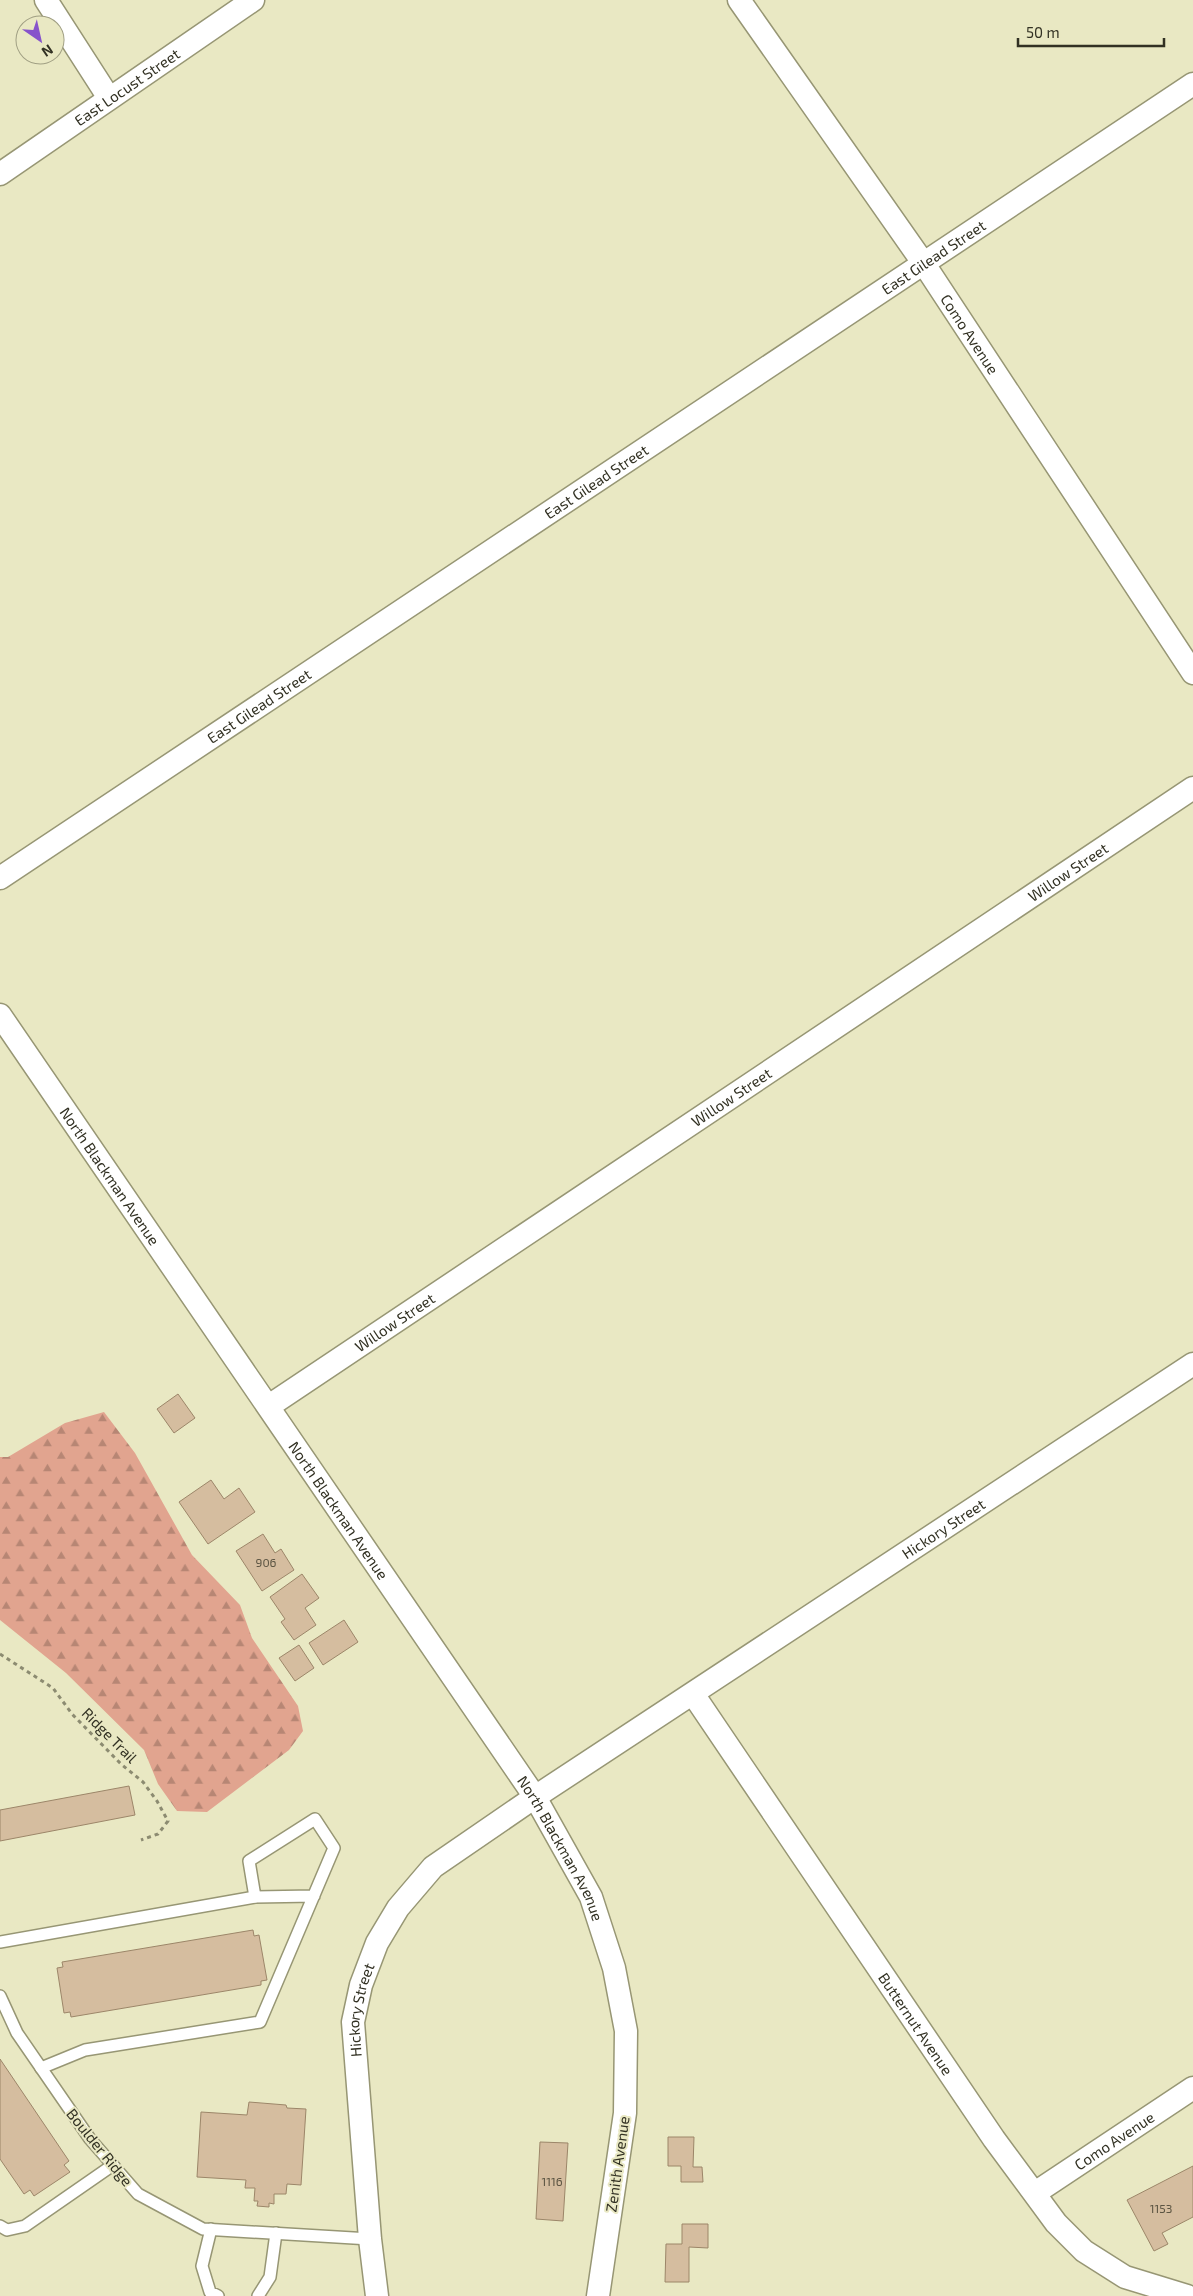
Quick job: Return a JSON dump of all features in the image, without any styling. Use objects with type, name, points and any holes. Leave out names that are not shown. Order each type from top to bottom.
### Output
[{"type":"street","points":[[46,0],[109,98]]},
{"type":"street","name":"East Locust Street","points":[[0,174],[253,0]]},
{"type":"street","name":"Como Avenue","points":[[739,0],[924,264],[1193,673]]},
{"type":"street","name":"East Gilead Street","points":[[0,878],[1193,84]]},
{"type":"street","name":"Willow Street","points":[[269,1406],[1193,788]]},
{"type":"street","name":"North Blackman Avenue","points":[[0,1015],[535,1797],[591,1897],[614,1968],[626,2031]]},
{"type":"street","name":"Hickory Street","points":[[377,2296],[370,2239],[353,2022],[364,1976],[377,1943],[398,1908],[433,1867],[535,1797],[1193,1364]]},
{"type":"street","name":"Butternut Avenue","points":[[693,1694],[994,2139],[1056,2222],[1084,2251],[1125,2277],[1187,2296]]},
{"type":"street","name":"Zenith Avenue","points":[[598,2296],[625,2113],[626,2031]]},
{"type":"street","name":"Como Avenue","points":[[1035,2193],[1193,2088]]},
{"type":"lane","points":[[41,2068],[85,2050],[260,2022],[334,1848],[315,1819],[249,1861],[255,1897]]},
{"type":"lane","points":[[0,1942],[255,1897],[314,1896]]},
{"type":"lane","name":"Boulder Ridge","points":[[0,1996],[17,2033],[90,2139],[138,2194],[203,2229],[370,2239]]},
{"type":"lane","points":[[0,2226],[7,2230],[25,2226],[113,2165]]},
{"type":"lane","points":[[211,2229],[202,2266],[210,2292],[218,2296]]},
{"type":"lane","points":[[258,2296],[270,2277],[276,2233]]},
{"type":"lane","points":[[274,2251],[292,2234]]},
{"type":"path","name":"Ridge Trail","points":[[0,1654],[53,1688],[72,1714],[121,1764],[143,1782],[168,1821],[158,1834],[141,1840]]},
{"type":"green space","points":[[104,1412],[135,1453],[192,1555],[240,1605],[252,1638],[298,1706],[303,1731],[289,1750],[207,1812],[177,1811],[158,1784],[144,1750],[66,1673],[0,1620],[0,1457],[8,1457],[65,1423]]},
{"type":"building","points":[[178,1394],[195,1418],[174,1433],[157,1409]]},
{"type":"building","points":[[211,1480],[224,1499],[239,1488],[255,1512],[208,1544],[179,1502]]},
{"type":"building","points":[[263,1534],[275,1553],[281,1549],[294,1570],[262,1591],[236,1551]]},
{"type":"building","points":[[302,1574],[319,1598],[305,1608],[316,1625],[294,1640],[281,1622],[285,1619],[270,1597]]},
{"type":"building","points":[[344,1620],[358,1642],[323,1665],[309,1643]]},
{"type":"building","points":[[299,1645],[314,1668],[295,1681],[279,1658]]},
{"type":"building","points":[[129,1786],[135,1815],[0,1841],[0,1810]]},
{"type":"building","points":[[253,1930],[254,1936],[259,1935],[267,1980],[261,1981],[261,1985],[71,2017],[70,2012],[64,2013],[57,1968],[63,1967],[62,1962]]},
{"type":"building","points":[[0,2059],[69,2161],[64,2165],[70,2172],[34,2196],[30,2190],[24,2194],[0,2159]]},
{"type":"building","points":[[249,2102],[286,2105],[287,2108],[306,2109],[301,2185],[287,2184],[286,2194],[274,2194],[274,2204],[269,2203],[269,2207],[257,2206],[258,2201],[254,2201],[255,2188],[245,2188],[246,2180],[197,2177],[201,2112],[247,2115]]},
{"type":"building","points":[[668,2137],[694,2137],[693,2167],[702,2167],[703,2182],[681,2182],[681,2166],[668,2166]]},
{"type":"building","points":[[540,2142],[568,2143],[563,2221],[536,2219]]},
{"type":"building","points":[[1193,2166],[1193,2217],[1162,2233],[1168,2244],[1154,2251],[1127,2200]]},
{"type":"building","points":[[682,2224],[708,2224],[708,2248],[689,2247],[689,2282],[665,2282],[666,2244],[682,2244]]}]
